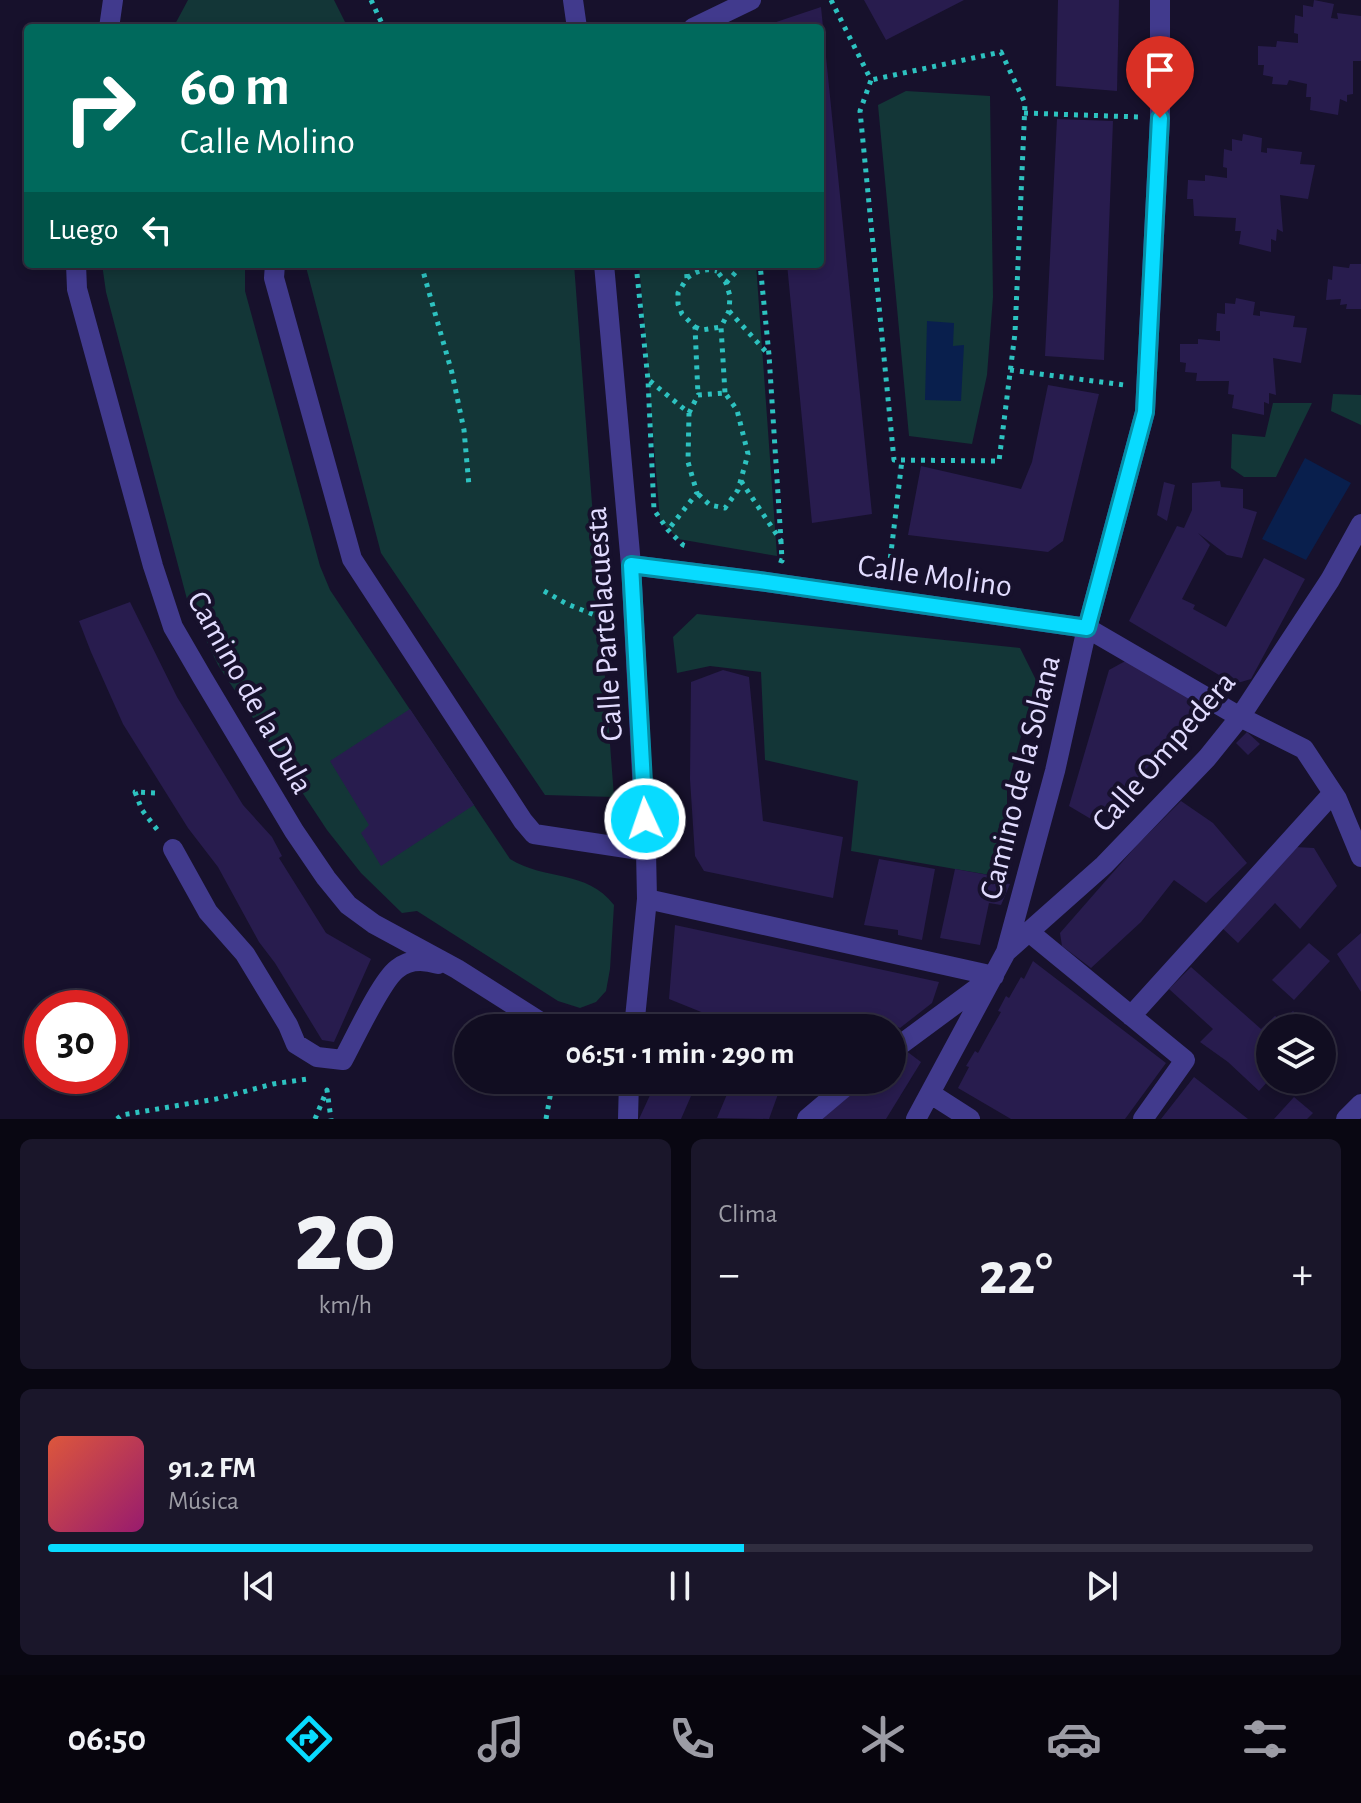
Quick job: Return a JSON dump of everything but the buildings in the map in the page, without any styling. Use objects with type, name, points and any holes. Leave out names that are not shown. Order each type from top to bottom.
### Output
[{"type":"street","points":[[110,24],[113,0]]},
{"type":"street","points":[[573,0],[576,24]]},
{"type":"street","points":[[701,24],[751,0]]},
{"type":"street","name":"Camino de la Solana","points":[[1006,952],[1145,412],[1160,118],[1160,0]]},
{"type":"street","name":"Camino de la Dula","points":[[76,268],[77,289],[153,566],[173,627],[294,831],[348,905],[374,924],[457,969],[528,1014]]},
{"type":"street","points":[[275,268],[274,278],[352,559],[534,834],[646,851]]},
{"type":"street","name":"Calle Partelacuesta","points":[[604,268],[631,565],[646,851],[647,899],[631,1014]]},
{"type":"street","name":"Calle Ompedera","points":[[1006,952],[1104,865],[1207,758],[1240,717],[1330,580],[1361,524]]},
{"type":"street","name":"Calle Molino","points":[[631,565],[1087,628]]},
{"type":"street","points":[[1087,628],[1240,717],[1304,749],[1333,793],[1361,857]]},
{"type":"street","points":[[1131,1016],[1333,793]]},
{"type":"street","points":[[173,849],[208,912],[245,954],[288,1025],[296,1044],[317,1057],[343,1060],[382,987],[397,968],[422,960],[457,969]]},
{"type":"street","points":[[647,899],[994,976]]},
{"type":"street","points":[[1029,932],[1185,1060],[1143,1119]]},
{"type":"street","points":[[916,1119],[1006,952]]},
{"type":"street","points":[[906,1041],[994,976]]},
{"type":"street","points":[[628,1119],[629,1094]]},
{"type":"street","points":[[807,1119],[836,1094]]},
{"type":"street","points":[[931,1094],[970,1119]]},
{"type":"street","points":[[1346,1119],[1361,1104]]},
{"type":"path","points":[[371,0],[382,24]]},
{"type":"path","points":[[831,0],[871,80],[860,111],[894,460],[999,461],[1015,333],[1025,103],[1001,52],[871,80]]},
{"type":"path","points":[[1024,113],[1160,118]]},
{"type":"path","points":[[422,268],[452,373],[464,430],[469,486]]},
{"type":"path","points":[[636,268],[648,380],[654,510],[683,545],[697,547]]},
{"type":"path","points":[[686,268],[687,278]]},
{"type":"path","points":[[695,327],[698,395],[689,413],[688,462],[697,493],[710,505],[725,508],[738,490],[748,454],[737,410],[725,393],[721,327],[729,311],[730,296],[716,268],[697,271],[687,278],[678,293],[682,314],[702,330],[721,327]]},
{"type":"path","points":[[726,283],[739,268]]},
{"type":"path","points":[[760,268],[782,561],[768,559]]},
{"type":"path","points":[[729,311],[769,355]]},
{"type":"path","points":[[1010,370],[1146,388]]},
{"type":"path","points":[[648,380],[689,413]]},
{"type":"path","points":[[698,395],[725,393]]},
{"type":"path","points":[[886,599],[902,460]]},
{"type":"path","points":[[741,481],[781,541]]},
{"type":"path","points":[[668,530],[697,493]]},
{"type":"path","points":[[544,591],[601,618],[634,627]]},
{"type":"path","points":[[155,793],[135,792],[142,810],[173,849]]},
{"type":"path","points":[[117,1119],[122,1115],[314,1078],[343,1060]]},
{"type":"path","points":[[315,1119],[327,1090],[331,1119]]},
{"type":"path","points":[[546,1119],[550,1094]]},
{"type":"green space","points":[[188,0],[334,0],[346,24],[175,24]]},
{"type":"green space","points":[[906,91],[990,96],[993,297],[987,375],[972,444],[909,436],[878,105]]},
{"type":"green space","points":[[103,268],[245,268],[245,291],[320,566],[330,590],[510,859],[523,866],[578,880],[603,894],[614,905],[606,991],[596,1002],[580,1008],[558,1001],[417,911],[402,913],[361,873],[327,830],[218,665],[188,603],[106,292]]},
{"type":"green space","points":[[306,268],[574,268],[614,797],[545,795],[381,553]]},
{"type":"green space","points":[[639,268],[756,268],[777,556],[678,539],[660,520]]},
{"type":"green space","points":[[1333,394],[1361,395],[1361,425],[1331,411]]},
{"type":"green space","points":[[1273,403],[1312,403],[1276,477],[1244,477],[1231,468],[1232,434],[1265,437]]},
{"type":"green space","points":[[697,614],[1020,648],[1036,680],[1007,788],[1007,878],[851,851],[858,781],[765,760],[761,672],[710,666],[677,673],[673,637]]},
{"type":"water","points":[[927,321],[954,323],[953,346],[964,345],[961,401],[925,400]]},
{"type":"water","points":[[1305,458],[1351,483],[1306,560],[1262,539]]},
{"type":"route","points":[[645,819],[631,565],[1087,628],[1145,412],[1160,118]]}]
